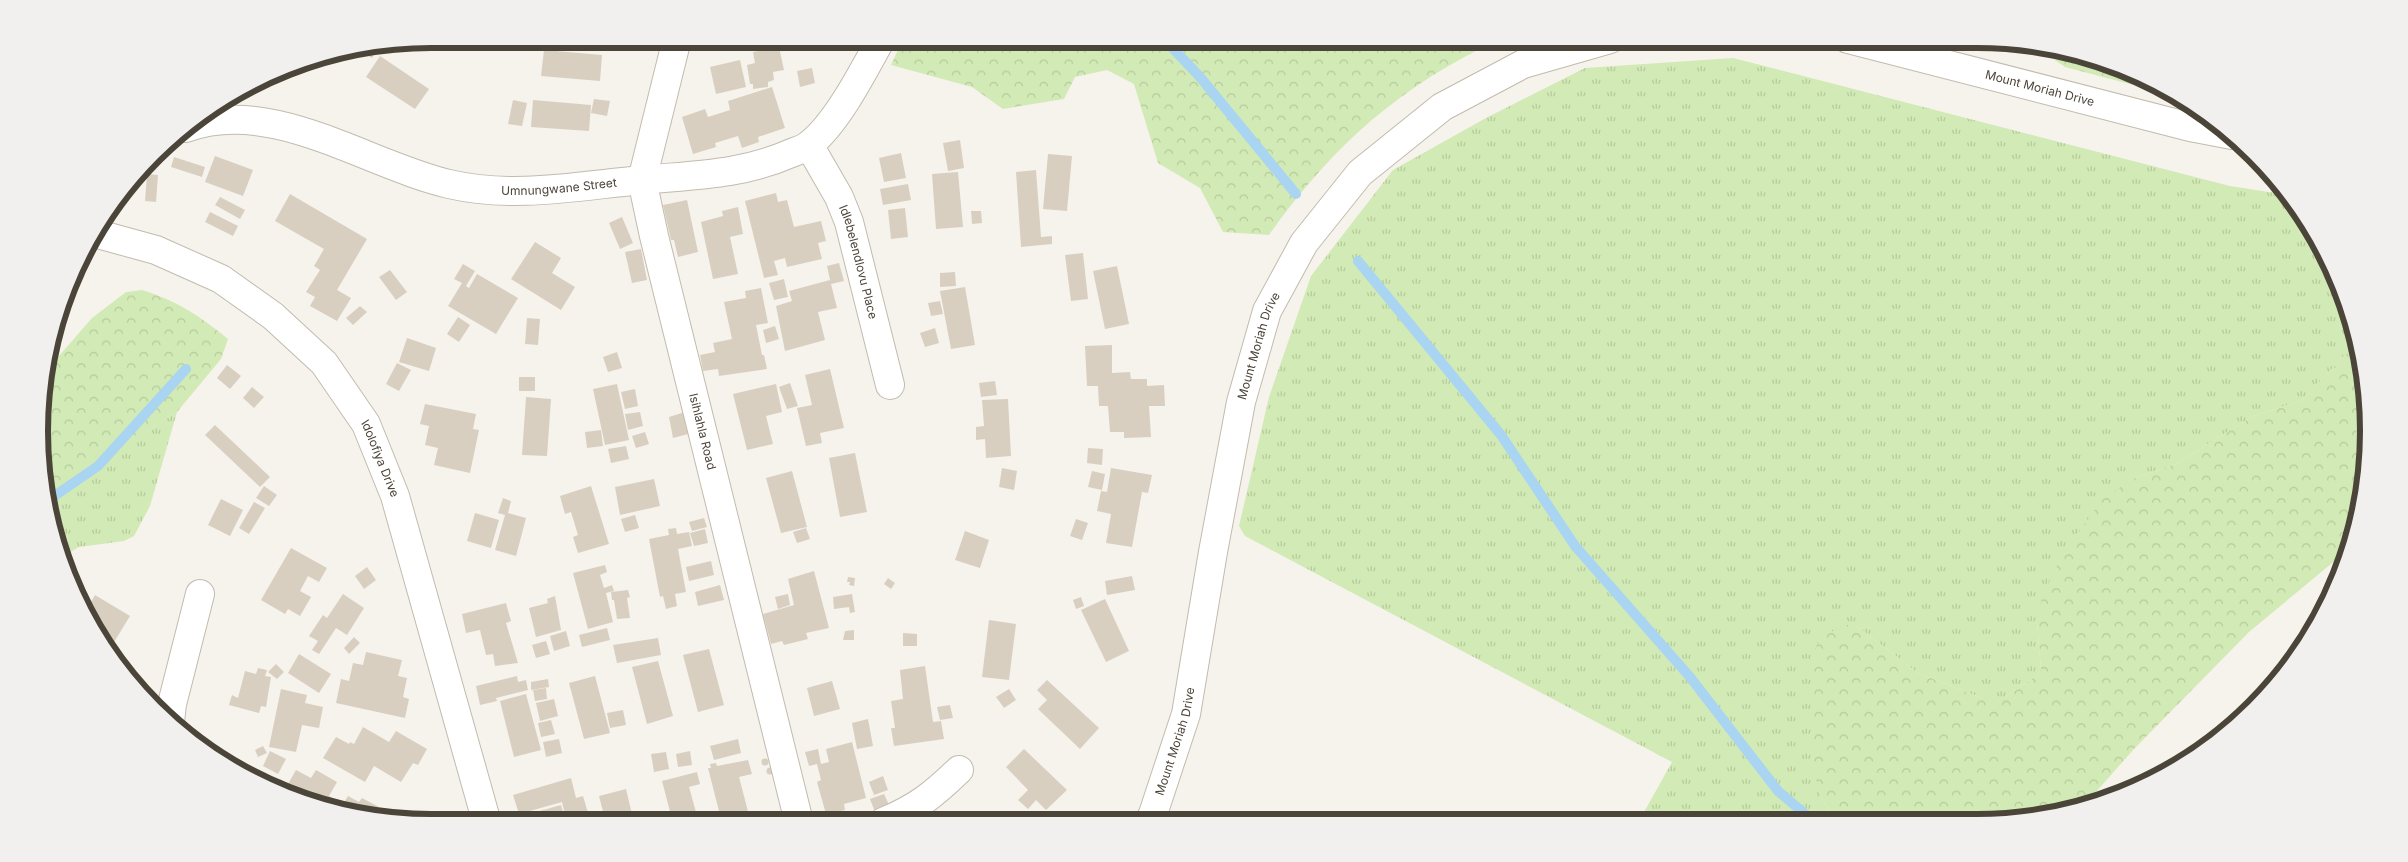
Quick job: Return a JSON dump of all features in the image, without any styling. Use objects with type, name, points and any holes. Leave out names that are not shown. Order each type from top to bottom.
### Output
[{"type":"street","name":"Isihlahla Road","points":[[675,48],[642,180],[654,236],[797,814]]},
{"type":"street","name":"Umnungwane Street","points":[[200,125],[234,119],[268,122],[317,137],[406,171],[441,182],[504,191],[570,189],[642,180],[692,177],[737,171],[777,160],[810,146],[828,127],[876,48]]},
{"type":"street","name":"Mount Moriah Drive","points":[[1152,814],[1186,714],[1213,552],[1241,402],[1267,311],[1304,243],[1360,173],[1442,107],[1523,64],[1579,48]]},
{"type":"street","name":"Mount Moriah Drive","points":[[1883,48],[2190,127],[2216,132]]},
{"type":"street","name":"Idlebelendlovu Place","points":[[810,146],[839,197],[849,222],[890,385]]},
{"type":"street","name":"Idolofiya Drive","points":[[101,236],[156,250],[212,276],[273,316],[324,363],[366,424],[395,496],[484,814]]},
{"type":"street","points":[[171,712],[200,594]]},
{"type":"street","points":[[902,814],[929,798],[959,770]]},
{"type":"green space","points":[[899,48],[1482,48],[1431,77],[1371,121],[1318,173],[1269,235],[1223,232],[1200,188],[1158,163],[1134,84],[1107,70],[1075,77],[1064,99],[1003,109],[972,87],[891,65]]},
{"type":"green space","points":[[2046,54],[2100,68],[2153,90],[2065,67]]},
{"type":"green space","points":[[1733,58],[2230,186],[2277,193],[2296,218],[2321,261],[2340,308],[2352,351],[2346,354],[2301,401],[2253,416],[2176,464],[2132,479],[2037,621],[2041,670],[2035,677],[2004,698],[1982,698],[1918,673],[1855,625],[1820,796],[1832,814],[1643,814],[1672,762],[1245,536],[1239,526],[1269,397],[1311,276],[1393,170],[1486,118],[1585,68]]},
{"type":"green space","points":[[142,290],[166,299],[208,323],[228,339],[221,359],[177,412],[53,491],[48,456],[48,406],[54,362],[92,318],[126,292]]},
{"type":"green space","points":[[2352,351],[2357,381],[2360,406],[2360,456],[2353,506],[2339,558],[2249,632],[2135,748],[2092,796],[2052,807],[2002,814],[1832,814],[1820,796],[1814,770],[1810,661],[1819,640],[1842,625],[1855,625],[1918,673],[1982,698],[2004,698],[2035,677],[2041,670],[2037,621],[2042,597],[2062,555],[2102,500],[2132,479],[2176,464],[2253,416],[2301,401],[2346,354]]},
{"type":"green space","points":[[177,412],[150,506],[134,536],[124,541],[79,547],[68,553],[52,490]]},
{"type":"building","points":[[779,48],[784,70],[773,72],[774,80],[768,82],[768,87],[753,89],[753,84],[750,84],[747,65],[755,63],[753,52]]},
{"type":"building","points":[[544,50],[602,55],[600,81],[541,76]]},
{"type":"building","points":[[376,52],[372,58],[364,54]]},
{"type":"building","points":[[380,56],[429,89],[415,109],[366,77]]},
{"type":"building","points":[[740,60],[746,87],[716,94],[710,67]]},
{"type":"building","points":[[812,68],[815,83],[800,87],[797,71]]},
{"type":"building","points":[[772,87],[785,128],[758,137],[759,142],[742,148],[738,136],[715,143],[716,147],[693,154],[682,117],[705,109],[708,117],[730,110],[728,101]]},
{"type":"building","points":[[594,99],[610,101],[607,116],[591,113]]},
{"type":"building","points":[[513,100],[527,103],[522,126],[508,124]]},
{"type":"building","points":[[533,100],[591,105],[589,131],[531,127]]},
{"type":"building","points":[[960,140],[964,168],[948,171],[943,143]]},
{"type":"building","points":[[901,153],[906,178],[884,182],[879,158]]},
{"type":"building","points":[[1048,154],[1072,156],[1067,211],[1043,209]]},
{"type":"building","points":[[215,156],[253,170],[243,196],[205,182]]},
{"type":"building","points":[[174,157],[205,167],[202,177],[171,167]]},
{"type":"building","points":[[1036,170],[1041,237],[1052,236],[1052,244],[1021,247],[1016,172]]},
{"type":"building","points":[[958,172],[963,227],[936,229],[932,174]]},
{"type":"building","points":[[147,174],[158,175],[156,202],[145,201]]},
{"type":"building","points":[[908,184],[911,200],[883,205],[880,189]]},
{"type":"building","points":[[776,193],[778,202],[787,200],[794,227],[821,221],[826,241],[818,243],[822,259],[787,267],[785,258],[774,261],[778,275],[764,278],[745,201]]},
{"type":"building","points":[[290,194],[367,239],[337,290],[351,298],[337,321],[310,306],[315,297],[306,292],[320,270],[314,266],[324,249],[275,221]]},
{"type":"building","points":[[220,197],[245,210],[240,219],[215,205]]},
{"type":"building","points":[[687,200],[698,252],[678,257],[674,240],[671,240],[663,205]]},
{"type":"building","points":[[738,207],[743,234],[730,237],[738,274],[713,279],[701,222],[723,216],[722,211]]},
{"type":"building","points":[[905,208],[908,237],[891,239],[888,210]]},
{"type":"building","points":[[971,211],[981,211],[982,223],[972,224]]},
{"type":"building","points":[[210,212],[238,226],[233,236],[205,222]]},
{"type":"building","points":[[622,217],[633,243],[620,249],[609,223]]},
{"type":"building","points":[[535,242],[561,258],[552,273],[575,287],[561,310],[511,279]]},
{"type":"building","points":[[641,249],[647,280],[632,283],[625,252]]},
{"type":"building","points":[[1083,253],[1088,299],[1071,301],[1065,255]]},
{"type":"building","points":[[839,263],[844,281],[831,284],[837,308],[818,312],[825,340],[785,351],[776,306],[792,301],[789,291],[830,280],[827,266]]},
{"type":"building","points":[[463,264],[475,271],[466,286],[469,288],[477,274],[518,298],[496,334],[448,306],[462,283],[454,279]]},
{"type":"building","points":[[1117,266],[1129,324],[1105,329],[1093,271]]},
{"type":"building","points":[[390,270],[407,292],[396,300],[379,277]]},
{"type":"building","points":[[955,272],[956,286],[940,287],[940,273]]},
{"type":"building","points":[[784,279],[788,297],[774,300],[769,283]]},
{"type":"building","points":[[965,287],[975,345],[951,349],[940,291]]},
{"type":"building","points":[[761,288],[768,323],[756,325],[767,369],[719,376],[718,369],[703,371],[700,355],[715,352],[713,343],[732,339],[724,302],[746,298],[745,291]]},
{"type":"building","points":[[940,301],[943,314],[931,316],[928,303]]},
{"type":"building","points":[[360,306],[367,312],[353,325],[346,318]]},
{"type":"building","points":[[458,317],[470,325],[459,342],[447,334]]},
{"type":"building","points":[[527,318],[540,319],[538,345],[525,344]]},
{"type":"building","points":[[775,326],[779,339],[766,343],[763,330]]},
{"type":"building","points":[[935,328],[939,343],[925,347],[920,333]]},
{"type":"building","points":[[407,338],[436,348],[429,371],[399,362]]},
{"type":"building","points":[[1112,345],[1112,373],[1130,372],[1131,379],[1147,379],[1147,386],[1164,385],[1165,406],[1149,406],[1151,437],[1124,438],[1124,432],[1110,432],[1108,406],[1099,406],[1098,386],[1087,386],[1085,346]]},
{"type":"building","points":[[617,352],[622,368],[608,372],[603,357]]},
{"type":"building","points":[[397,363],[411,370],[399,391],[386,384]]},
{"type":"building","points":[[227,365],[241,376],[230,389],[217,378]]},
{"type":"building","points":[[830,369],[844,428],[820,433],[822,443],[806,446],[797,408],[812,405],[805,375]]},
{"type":"building","points":[[519,377],[535,377],[535,391],[519,391]]},
{"type":"building","points":[[995,381],[997,395],[981,397],[979,383]]},
{"type":"building","points":[[790,383],[798,406],[787,409],[779,387]]},
{"type":"building","points":[[617,384],[629,440],[605,445],[593,389]]},
{"type":"building","points":[[776,384],[782,412],[766,416],[773,444],[747,450],[733,394]]},
{"type":"building","points":[[252,387],[264,397],[254,408],[243,398]]},
{"type":"building","points":[[635,389],[638,406],[625,409],[621,392]]},
{"type":"building","points":[[526,397],[551,399],[547,456],[522,455]]},
{"type":"building","points":[[1008,399],[1011,456],[986,458],[985,439],[976,440],[976,427],[984,426],[982,400]]},
{"type":"building","points":[[425,404],[476,414],[473,429],[479,430],[470,473],[434,465],[438,448],[425,445],[429,426],[420,424]]},
{"type":"building","points":[[640,412],[643,426],[628,430],[625,414]]},
{"type":"building","points":[[685,412],[688,422],[685,423],[688,434],[673,438],[669,417]]},
{"type":"building","points":[[215,425],[270,477],[260,487],[205,435]]},
{"type":"building","points":[[601,430],[603,446],[587,448],[585,432]]},
{"type":"building","points":[[645,432],[649,444],[636,448],[632,436]]},
{"type":"building","points":[[626,446],[629,459],[611,463],[608,449]]},
{"type":"building","points":[[1088,448],[1103,449],[1102,465],[1087,463]]},
{"type":"building","points":[[855,453],[867,512],[840,517],[829,458]]},
{"type":"building","points":[[1002,468],[1017,471],[1014,490],[999,487]]},
{"type":"building","points":[[1111,468],[1152,475],[1148,493],[1142,492],[1132,547],[1106,543],[1111,514],[1097,511],[1101,491],[1107,492]]},
{"type":"building","points":[[792,471],[807,527],[781,533],[766,478]]},
{"type":"building","points":[[1092,471],[1105,474],[1102,490],[1088,487]]},
{"type":"building","points":[[654,479],[660,506],[620,515],[615,487]]},
{"type":"building","points":[[264,486],[277,495],[269,506],[256,498]]},
{"type":"building","points":[[591,486],[609,544],[578,553],[573,537],[578,535],[571,512],[565,514],[560,496]]},
{"type":"building","points":[[503,498],[511,501],[508,513],[526,518],[516,556],[495,550],[505,515],[498,513]]},
{"type":"building","points":[[221,499],[243,510],[230,536],[208,525]]},
{"type":"building","points":[[254,502],[265,508],[249,534],[239,528]]},
{"type":"building","points":[[475,513],[499,520],[491,548],[467,541]]},
{"type":"building","points":[[635,515],[639,528],[625,532],[621,519]]},
{"type":"building","points":[[704,518],[707,527],[692,531],[689,522]]},
{"type":"building","points":[[1076,519],[1088,523],[1082,540],[1070,536]]},
{"type":"building","points":[[676,528],[677,534],[689,532],[692,546],[678,549],[686,592],[675,594],[677,606],[666,609],[663,596],[660,597],[649,539],[669,535],[668,529]]},
{"type":"building","points":[[806,528],[810,539],[797,543],[793,532]]},
{"type":"building","points":[[705,529],[708,543],[694,546],[690,533]]},
{"type":"building","points":[[965,531],[989,540],[980,568],[955,560]]},
{"type":"building","points":[[291,548],[327,568],[319,582],[308,576],[300,591],[311,597],[300,616],[288,609],[285,614],[261,600]]},
{"type":"building","points":[[711,561],[714,575],[689,581],[686,567]]},
{"type":"building","points":[[605,565],[607,572],[600,575],[604,588],[612,585],[614,591],[606,593],[613,622],[588,629],[573,573]]},
{"type":"building","points":[[367,567],[376,580],[364,589],[355,576]]},
{"type":"building","points":[[814,571],[829,628],[806,633],[808,639],[784,645],[782,641],[771,644],[763,614],[794,605],[788,579]]},
{"type":"building","points":[[1132,576],[1135,590],[1107,595],[1105,581]]},
{"type":"building","points":[[848,577],[855,578],[854,586],[849,585],[850,582],[847,582]]},
{"type":"building","points":[[888,578],[895,583],[891,589],[884,584]]},
{"type":"building","points":[[720,585],[724,600],[698,606],[695,592]]},
{"type":"building","points":[[628,590],[630,597],[627,598],[630,618],[617,619],[611,592]]},
{"type":"building","points":[[343,594],[364,608],[347,635],[336,628],[319,654],[312,650],[318,641],[309,636],[323,615],[327,618]]},
{"type":"building","points":[[788,594],[790,605],[778,609],[775,597]]},
{"type":"building","points":[[852,594],[855,612],[850,613],[849,607],[834,609],[833,597]]},
{"type":"building","points":[[95,595],[130,616],[112,645],[99,623],[89,605]]},
{"type":"building","points":[[555,596],[561,630],[536,637],[529,608],[548,603],[547,599]]},
{"type":"building","points":[[1081,597],[1084,606],[1076,609],[1073,600]]},
{"type":"building","points":[[1105,599],[1129,651],[1106,662],[1081,610]]},
{"type":"building","points":[[506,603],[511,621],[506,623],[518,663],[495,666],[493,654],[486,655],[480,630],[466,633],[462,614]]},
{"type":"building","points":[[989,620],[1016,624],[1009,680],[982,677]]},
{"type":"building","points":[[607,628],[610,640],[582,647],[579,635]]},
{"type":"building","points":[[854,630],[854,640],[843,640],[845,631]]},
{"type":"building","points":[[566,631],[570,646],[554,651],[550,636]]},
{"type":"building","points":[[903,633],[917,634],[917,646],[903,646]]},
{"type":"building","points":[[354,637],[360,643],[349,654],[344,648]]},
{"type":"building","points":[[658,638],[661,655],[617,663],[613,645]]},
{"type":"building","points":[[546,641],[550,654],[536,658],[532,645]]},
{"type":"building","points":[[709,649],[724,705],[698,712],[683,655]]},
{"type":"building","points":[[366,652],[402,660],[398,676],[407,678],[403,697],[409,699],[405,718],[336,703],[341,679],[349,681],[353,663],[363,665]]},
{"type":"building","points":[[299,654],[331,674],[319,693],[288,673]]},
{"type":"building","points":[[658,661],[673,716],[647,724],[632,667]]},
{"type":"building","points":[[276,664],[284,672],[277,679],[268,672]]},
{"type":"building","points":[[925,666],[933,722],[941,721],[944,739],[894,746],[891,728],[895,728],[891,701],[903,699],[900,670]]},
{"type":"building","points":[[258,668],[267,670],[265,676],[271,677],[266,707],[261,706],[259,713],[229,705],[232,695],[238,698],[245,671],[256,674]]},
{"type":"building","points":[[517,676],[518,682],[526,680],[528,690],[496,698],[497,701],[480,705],[476,686]]},
{"type":"building","points":[[595,676],[610,733],[584,739],[569,683]]},
{"type":"building","points":[[548,679],[549,687],[531,690],[531,682]]},
{"type":"building","points":[[1047,680],[1099,728],[1080,749],[1038,709],[1047,700],[1037,690]]},
{"type":"building","points":[[832,681],[840,709],[814,716],[807,688]]},
{"type":"building","points":[[546,688],[547,699],[535,701],[533,690]]},
{"type":"building","points":[[281,689],[307,695],[305,703],[323,707],[319,728],[302,725],[296,752],[269,747]]},
{"type":"building","points":[[1009,689],[1016,700],[1004,708],[996,697]]},
{"type":"building","points":[[526,694],[541,750],[514,757],[500,701]]},
{"type":"building","points":[[554,699],[558,716],[540,721],[536,703]]},
{"type":"building","points":[[950,705],[953,718],[940,720],[937,707]]},
{"type":"building","points":[[623,710],[626,725],[610,728],[607,713]]},
{"type":"building","points":[[868,719],[873,746],[857,749],[852,723]]},
{"type":"building","points":[[551,720],[555,734],[541,737],[538,723]]},
{"type":"building","points":[[363,727],[389,742],[396,731],[427,749],[418,765],[413,763],[401,782],[374,766],[365,782],[323,758],[336,737],[349,744],[350,742],[354,744]]},
{"type":"building","points":[[559,739],[562,753],[546,757],[543,742]]},
{"type":"building","points":[[738,739],[741,753],[714,760],[710,746]]},
{"type":"building","points":[[852,742],[866,798],[844,804],[845,810],[826,814],[817,782],[821,780],[817,764],[809,766],[805,752],[818,749],[821,764],[829,762],[826,749]]},
{"type":"building","points":[[263,746],[267,753],[258,757],[255,750]]},
{"type":"building","points":[[1024,749],[1067,790],[1046,810],[1036,800],[1028,809],[1018,800],[1028,790],[1006,767]]},
{"type":"building","points":[[270,751],[286,759],[278,774],[263,766]]},
{"type":"building","points":[[690,751],[692,765],[678,767],[676,754]]},
{"type":"building","points":[[666,752],[669,769],[654,772],[651,754]]},
{"type":"building","points":[[765,759],[768,762],[765,765],[762,762]]},
{"type":"building","points":[[748,760],[752,774],[739,777],[749,814],[720,814],[708,768],[711,768],[710,764],[716,763],[717,766]]},
{"type":"building","points":[[770,768],[773,771],[770,774],[767,771]]},
{"type":"building","points":[[296,770],[311,778],[316,770],[337,782],[329,796],[342,804],[308,794],[278,782],[280,779],[288,784]]},
{"type":"building","points":[[697,772],[700,784],[689,787],[696,814],[671,814],[662,781]]},
{"type":"building","points":[[883,776],[888,790],[874,795],[869,782]]},
{"type":"building","points":[[571,778],[576,798],[583,796],[588,814],[565,814],[562,802],[519,814],[513,795]]},
{"type":"building","points":[[626,789],[632,814],[604,814],[599,796]]},
{"type":"building","points":[[884,794],[890,807],[875,812],[870,799]]},
{"type":"building","points":[[348,796],[359,802],[362,798],[379,807],[377,810],[343,804]]},
{"type":"building","points":[[561,805],[564,814],[536,814],[536,812]]},
{"type":"waterway","points":[[1173,48],[1200,77],[1296,194]]},
{"type":"waterway","points":[[1358,261],[1501,435],[1575,546],[1690,677],[1778,791],[1805,814]]},
{"type":"waterway","points":[[53,497],[98,466],[186,369]]}]
